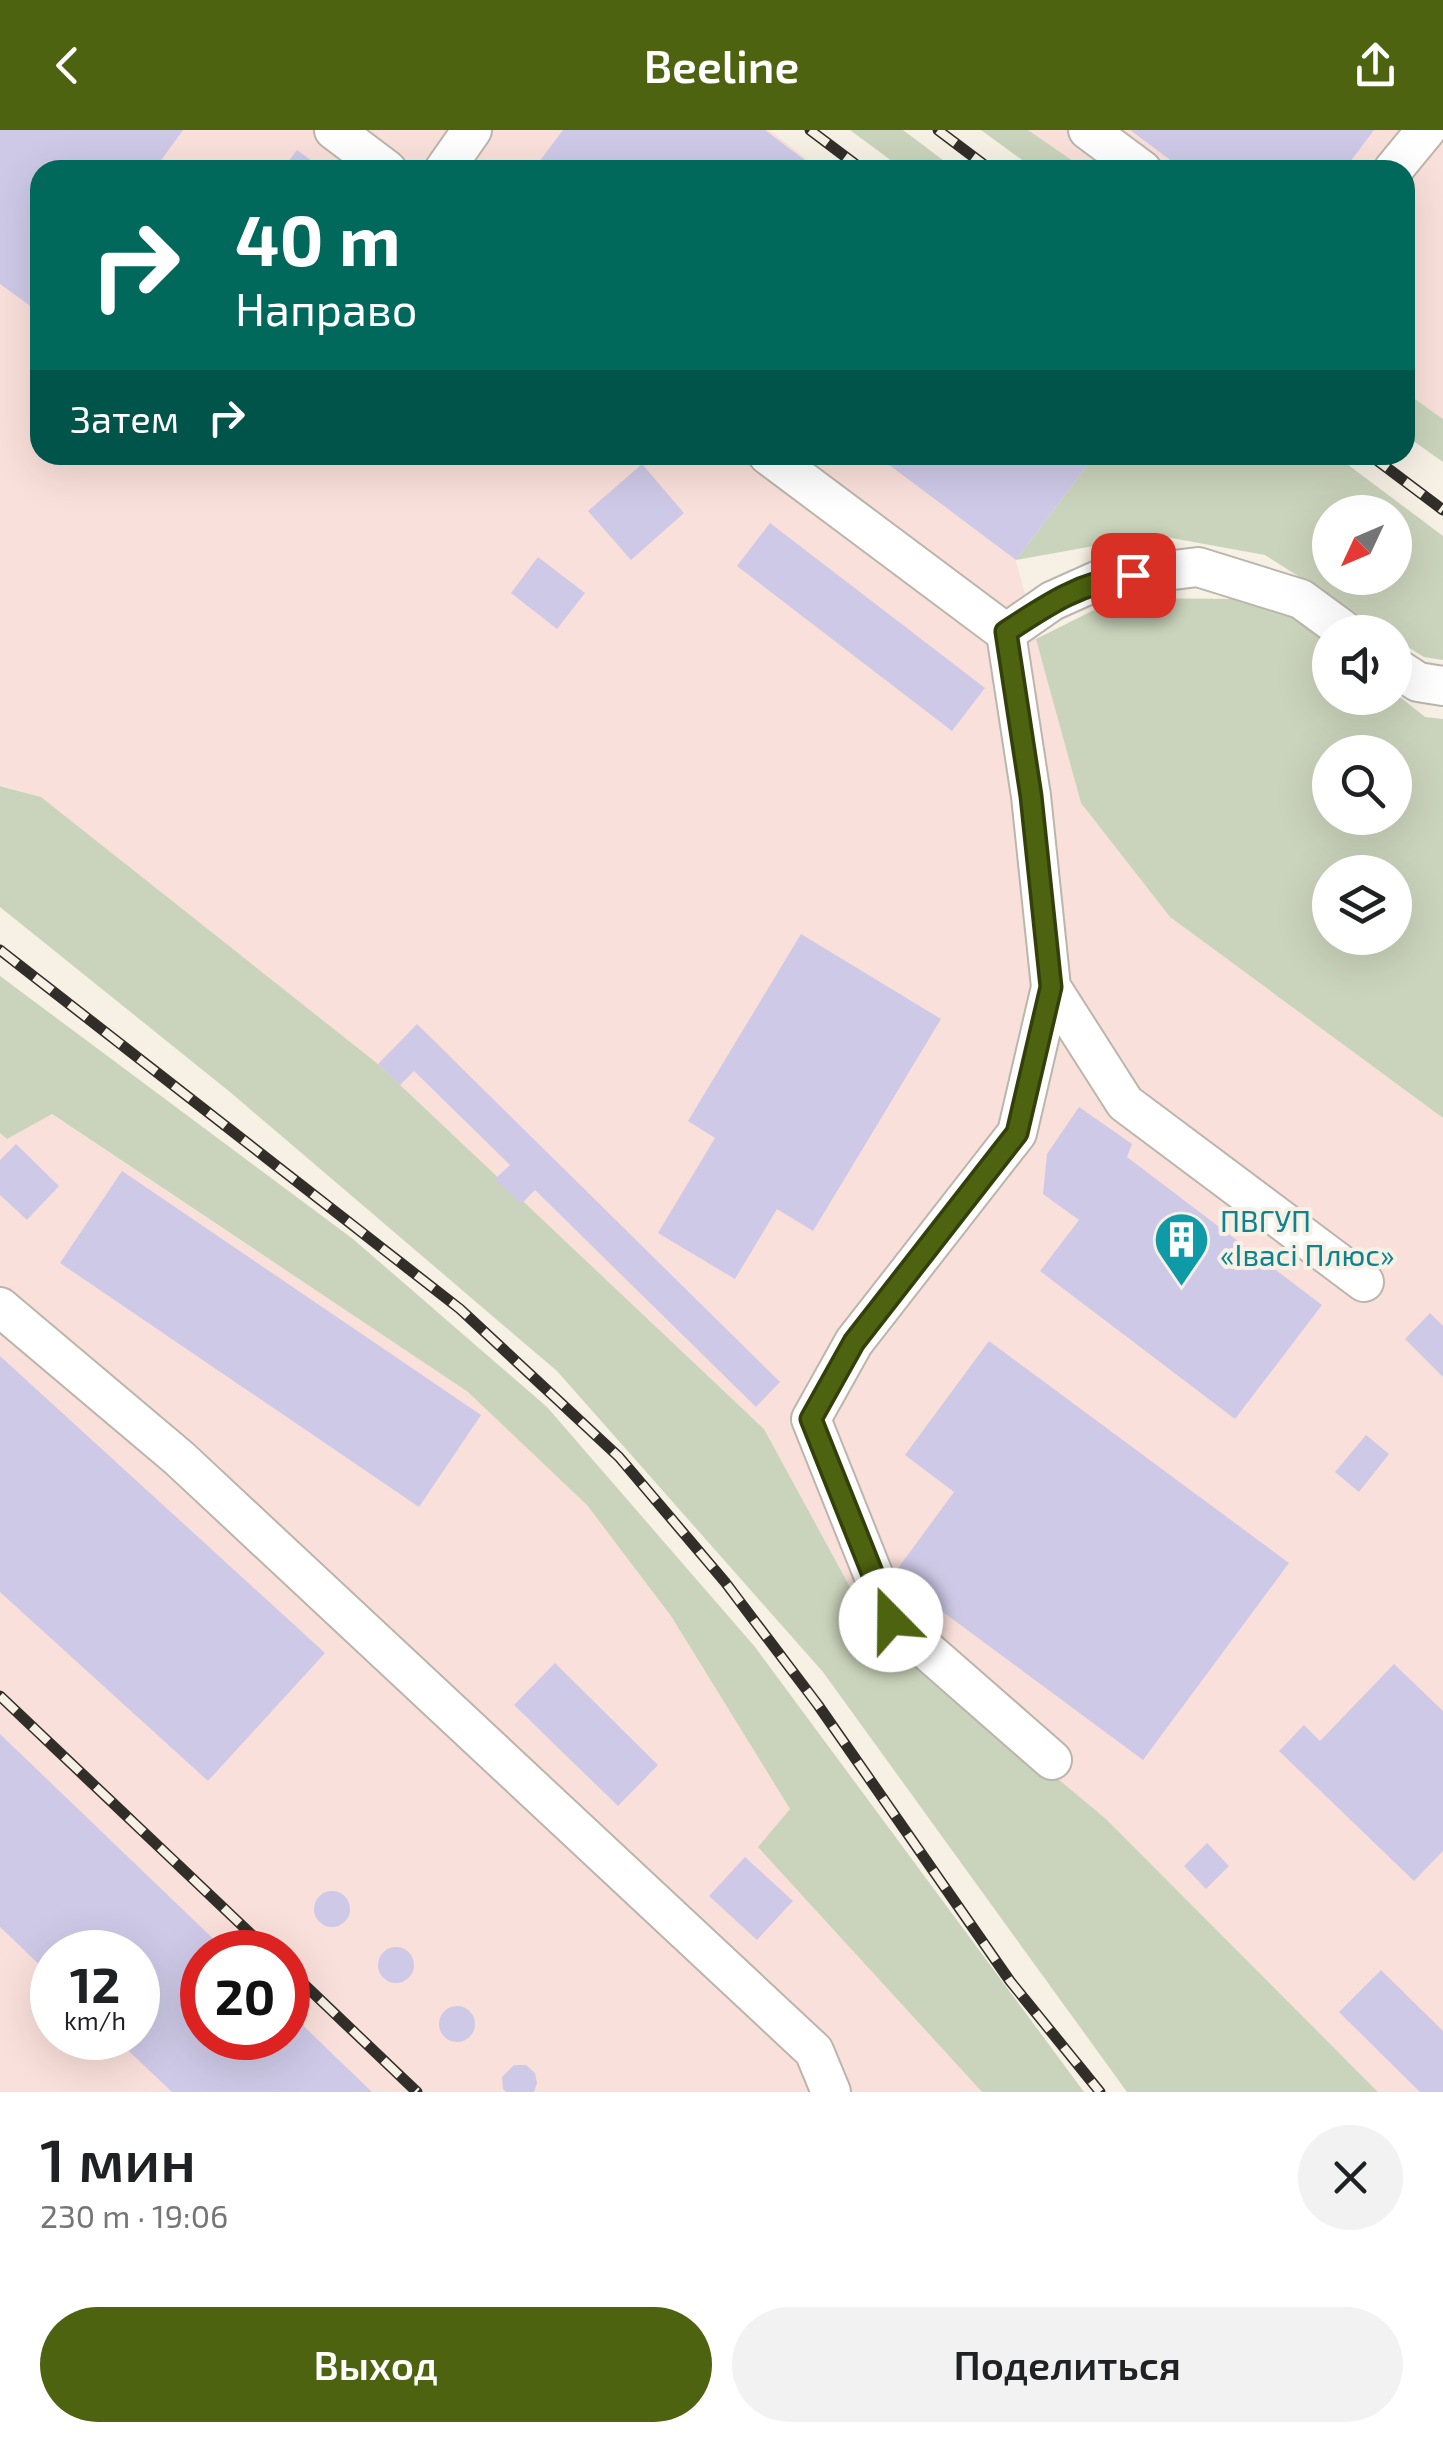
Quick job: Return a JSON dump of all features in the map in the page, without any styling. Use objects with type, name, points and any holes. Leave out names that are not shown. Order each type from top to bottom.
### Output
[{"type":"lane","points":[[334,130],[374,160]]},
{"type":"lane","points":[[451,160],[472,130]]},
{"type":"lane","points":[[1088,130],[1128,160]]},
{"type":"lane","points":[[1400,160],[1426,130]]},
{"type":"lane","points":[[781,465],[1006,632],[1031,796],[1051,987],[1017,1133],[854,1342],[811,1419],[891,1620],[1052,1760]]},
{"type":"lane","points":[[1006,632],[1052,601],[1101,579],[1198,567],[1301,599],[1323,615]]},
{"type":"lane","points":[[1412,678],[1443,686]]},
{"type":"lane","points":[[1051,987],[1125,1102],[1364,1282]]},
{"type":"lane","points":[[0,1307],[179,1458],[814,2052],[831,2092]]},
{"type":"shaded area","points":[[0,130],[769,130],[808,160],[30,160],[30,465],[1088,465],[1016,561],[1081,803],[1170,917],[1443,1118],[1443,2092],[1378,2092],[1106,1819],[868,1620],[764,1429],[378,1064],[41,797],[0,785]]},
{"type":"shaded area","points":[[1028,130],[1443,130],[1443,419],[1415,399],[1415,160],[1072,160]]},
{"type":"shaded area","points":[[51,1114],[468,1392],[587,1504],[671,1616],[790,1809],[759,1847],[982,2092],[0,2092],[0,1133],[7,1139]]},
{"type":"green space","points":[[850,130],[903,130],[943,160],[890,160]]},
{"type":"green space","points":[[981,130],[1028,130],[1072,160],[1022,160]]},
{"type":"green space","points":[[1415,399],[1443,419],[1443,462],[1415,442]]},
{"type":"green space","points":[[1087,465],[1348,465],[1388,495],[1312,495],[1312,585],[1265,555],[1155,535],[1016,560]]},
{"type":"green space","points":[[1412,513],[1443,536],[1443,660],[1424,657],[1412,650],[1412,615],[1359,615],[1328,595],[1412,595]]},
{"type":"green space","points":[[1118,598],[1239,599],[1299,615],[1312,625],[1312,715],[1412,715],[1412,707],[1425,717],[1443,719],[1443,1118],[1170,917],[1081,803],[1036,639]]},
{"type":"green space","points":[[0,786],[41,797],[378,1064],[764,1429],[868,1620],[1106,1819],[1378,2092],[1127,2092],[823,1672],[557,1371],[230,1092],[0,907]]},
{"type":"green space","points":[[0,976],[353,1239],[547,1407],[755,1647],[1084,2092],[982,2092],[758,1847],[790,1809],[671,1616],[587,1505],[468,1392],[52,1114],[7,1139],[0,1133]]},
{"type":"building","points":[[0,130],[183,130],[161,160],[30,160],[30,306],[0,284]]},
{"type":"building","points":[[563,130],[765,130],[805,160],[540,160]]},
{"type":"building","points":[[1130,130],[1374,130],[1352,160],[1170,160]]},
{"type":"building","points":[[297,150],[310,160],[290,160]]},
{"type":"building","points":[[643,465],[684,513],[631,560],[588,511]]},
{"type":"building","points":[[889,465],[1087,465],[1016,560]]},
{"type":"building","points":[[770,523],[985,688],[952,731],[737,566]]},
{"type":"building","points":[[538,557],[585,593],[557,629],[511,593]]},
{"type":"building","points":[[801,934],[941,1019],[813,1231],[777,1209],[735,1279],[658,1233],[715,1138],[688,1121]]},
{"type":"building","points":[[417,1024],[780,1382],[756,1407],[535,1190],[521,1204],[495,1179],[510,1165],[414,1071],[400,1085],[378,1064]]},
{"type":"building","name":"ПВГУП «Івасі Плюс»","points":[[1079,1107],[1132,1144],[1127,1157],[1322,1305],[1235,1419],[1040,1271],[1079,1220],[1043,1194],[1047,1154]]},
{"type":"building","points":[[16,1144],[59,1186],[27,1220],[0,1195],[0,1160]]},
{"type":"building","points":[[122,1171],[481,1415],[419,1507],[60,1263]]},
{"type":"building","points":[[1430,1313],[1443,1326],[1443,1377],[1405,1339]]},
{"type":"building","points":[[989,1341],[1289,1563],[1143,1760],[893,1575],[954,1492],[905,1455]]},
{"type":"building","points":[[0,1356],[325,1653],[208,1781],[0,1592]]},
{"type":"building","points":[[1366,1435],[1389,1454],[1359,1492],[1335,1472]]},
{"type":"building","points":[[555,1663],[658,1765],[618,1806],[514,1705]]},
{"type":"building","points":[[1394,1664],[1443,1711],[1443,1851],[1414,1881],[1279,1751],[1304,1725],[1320,1741]]},
{"type":"building","points":[[0,1734],[204,1930],[180,1930],[180,2060],[310,2060],[310,2032],[372,2092],[172,2092],[138,2060],[160,2060],[160,1930],[30,1930],[30,1956],[0,1927]]},
{"type":"building","points":[[1207,1843],[1229,1866],[1206,1889],[1184,1866]]},
{"type":"building","points":[[745,1857],[793,1901],[757,1940],[709,1896]]},
{"type":"building","points":[[332,1891],[344,1897],[350,1909],[344,1921],[332,1927],[320,1921],[314,1909],[320,1897]]},
{"type":"building","points":[[396,1947],[408,1953],[414,1965],[408,1977],[396,1983],[384,1977],[378,1965],[384,1953]]},
{"type":"building","points":[[1381,1970],[1443,2031],[1443,2092],[1420,2092],[1339,2012]]},
{"type":"building","points":[[457,2006],[469,2012],[475,2024],[469,2036],[457,2042],[445,2036],[439,2024],[445,2012]]},
{"type":"building","points":[[514,2065],[526,2065],[535,2073],[534,2092],[503,2089],[502,2077]]},
{"type":"railway","points":[[810,130],[850,160]]},
{"type":"railway","points":[[938,130],[978,160]]},
{"type":"railway","points":[[1383,465],[1443,510]]},
{"type":"railway","points":[[0,950],[460,1309],[619,1457],[725,1582],[818,1705],[1010,1981],[1100,2092]]},
{"type":"railway","points":[[0,1696],[247,1930]]},
{"type":"railway","points":[[310,1990],[417,2092]]},
{"type":"place","name":"ПВГУП «Івасі Плюс»","points":[[1181,1288]]},
{"type":"route","points":[[891,1620],[811,1419],[854,1342],[1017,1133],[1051,987],[1031,796],[1006,632],[1052,601],[1101,579],[1133,575]]}]
